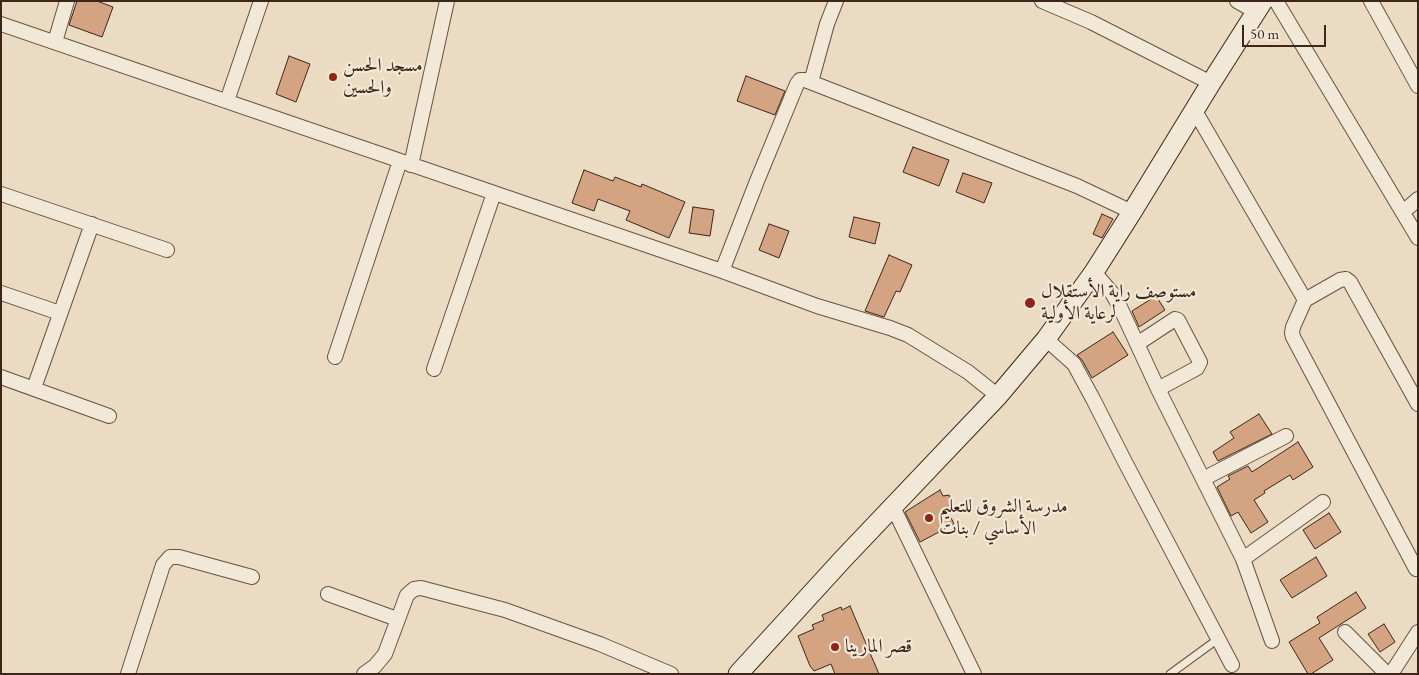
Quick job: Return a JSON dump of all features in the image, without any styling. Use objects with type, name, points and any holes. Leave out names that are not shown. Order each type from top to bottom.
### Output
[{"type":"main road","points":[[738,674],[843,559],[998,396],[1046,339],[1094,272],[1260,7]]},
{"type":"street","points":[[55,42],[67,1]]},
{"type":"street","points":[[227,101],[260,1]]},
{"type":"street","points":[[335,357],[406,163],[447,1]]},
{"type":"street","points":[[811,82],[827,24],[836,1]]},
{"type":"street","points":[[1042,1],[1092,22],[1210,84]]},
{"type":"street","points":[[1237,1],[1260,7]]},
{"type":"street","points":[[1276,1],[1418,238]]},
{"type":"street","points":[[1371,1],[1413,65],[1418,86]]},
{"type":"street","points":[[1,24],[722,271],[817,306],[890,328],[908,335],[968,372],[998,396]]},
{"type":"street","points":[[722,271],[800,80],[811,82],[1077,186],[1132,212]]},
{"type":"street","points":[[1195,111],[1305,300]]},
{"type":"street","points":[[434,369],[494,193]]},
{"type":"street","points":[[1,194],[167,250]]},
{"type":"street","points":[[1403,212],[1418,199]]},
{"type":"street","points":[[34,388],[92,224]]},
{"type":"street","points":[[1094,272],[1112,292],[1243,559],[1272,642]]},
{"type":"street","points":[[1416,569],[1292,333],[1305,300],[1340,280],[1346,279],[1350,282],[1418,404]]},
{"type":"street","points":[[1,293],[60,313]]},
{"type":"street","points":[[1137,344],[1175,319],[1178,320],[1200,362],[1197,368],[1158,389]]},
{"type":"street","points":[[1046,339],[1074,364],[1094,399],[1232,665]]},
{"type":"street","points":[[1,377],[109,416]]},
{"type":"street","points":[[1203,479],[1286,436]]},
{"type":"street","points":[[1243,559],[1323,502]]},
{"type":"street","points":[[893,507],[974,674]]},
{"type":"street","points":[[128,674],[163,566],[170,557],[179,557],[252,577]]},
{"type":"street","points":[[364,674],[375,666],[385,654],[407,594],[414,589],[421,588],[504,610],[600,644],[671,674]]},
{"type":"street","points":[[328,594],[397,619]]},
{"type":"street","points":[[1345,632],[1387,674]]},
{"type":"street","points":[[1391,674],[1418,632]]},
{"type":"lane","points":[[1170,674],[1218,639]]},
{"type":"building","points":[[77,1],[97,1],[113,7],[102,37],[69,25]]},
{"type":"building","points":[[289,56],[310,64],[296,102],[276,94]]},
{"type":"building","points":[[746,76],[785,91],[775,115],[737,101]]},
{"type":"building","points":[[913,147],[949,160],[939,186],[903,172]]},
{"type":"building","points":[[584,170],[613,181],[615,177],[641,187],[642,184],[685,202],[669,238],[626,220],[630,211],[598,199],[594,211],[572,203]]},
{"type":"building","points":[[963,173],[992,183],[984,203],[956,192]]},
{"type":"building","points":[[693,207],[714,210],[710,236],[689,233]]},
{"type":"building","points":[[1102,214],[1113,219],[1102,238],[1093,234]]},
{"type":"building","points":[[854,217],[880,223],[875,244],[849,237]]},
{"type":"building","points":[[769,224],[789,231],[779,258],[759,250]]},
{"type":"building","points":[[889,255],[912,265],[900,292],[896,291],[884,317],[865,311]]},
{"type":"building","points":[[1156,296],[1165,310],[1139,327],[1132,311]]},
{"type":"building","points":[[1113,332],[1128,355],[1092,378],[1077,355]]},
{"type":"building","points":[[1259,414],[1272,434],[1218,461],[1213,452],[1234,438],[1230,432]]},
{"type":"building","points":[[1298,442],[1313,467],[1293,480],[1290,475],[1264,491],[1265,493],[1254,500],[1268,522],[1251,533],[1238,512],[1231,516],[1217,487],[1230,479],[1228,476],[1248,466],[1252,472]]},
{"type":"building","name":"مدرسة الشروق للتعليم الأساسي / بنات","points":[[940,490],[943,496],[949,495],[953,504],[946,507],[954,524],[920,542],[905,512]]},
{"type":"building","points":[[1329,513],[1341,532],[1315,549],[1303,530]]},
{"type":"building","points":[[1316,557],[1327,576],[1292,598],[1280,580]]},
{"type":"building","points":[[1356,592],[1366,608],[1319,638],[1333,660],[1308,674],[1289,642],[1320,623],[1317,617]]},
{"type":"building","name":"قصر المارينا","points":[[850,606],[879,674],[835,674],[831,664],[814,671],[810,666],[798,636],[814,629],[812,625],[824,620],[822,615],[841,607],[842,610]]},
{"type":"building","points":[[1384,624],[1395,642],[1380,652],[1368,634]]},
{"type":"place","name":"مسجد الحسن والحسين","points":[[333,77]]},
{"type":"place","name":"مستوصف راية الأستقلال لرعاية الأولية","points":[[1030,303]]},
{"type":"place","name":"مدرسة الشروق للتعليم الأساسي / بنات","points":[[929,518]]},
{"type":"place","name":"قصر المارينا","points":[[835,647]]}]
